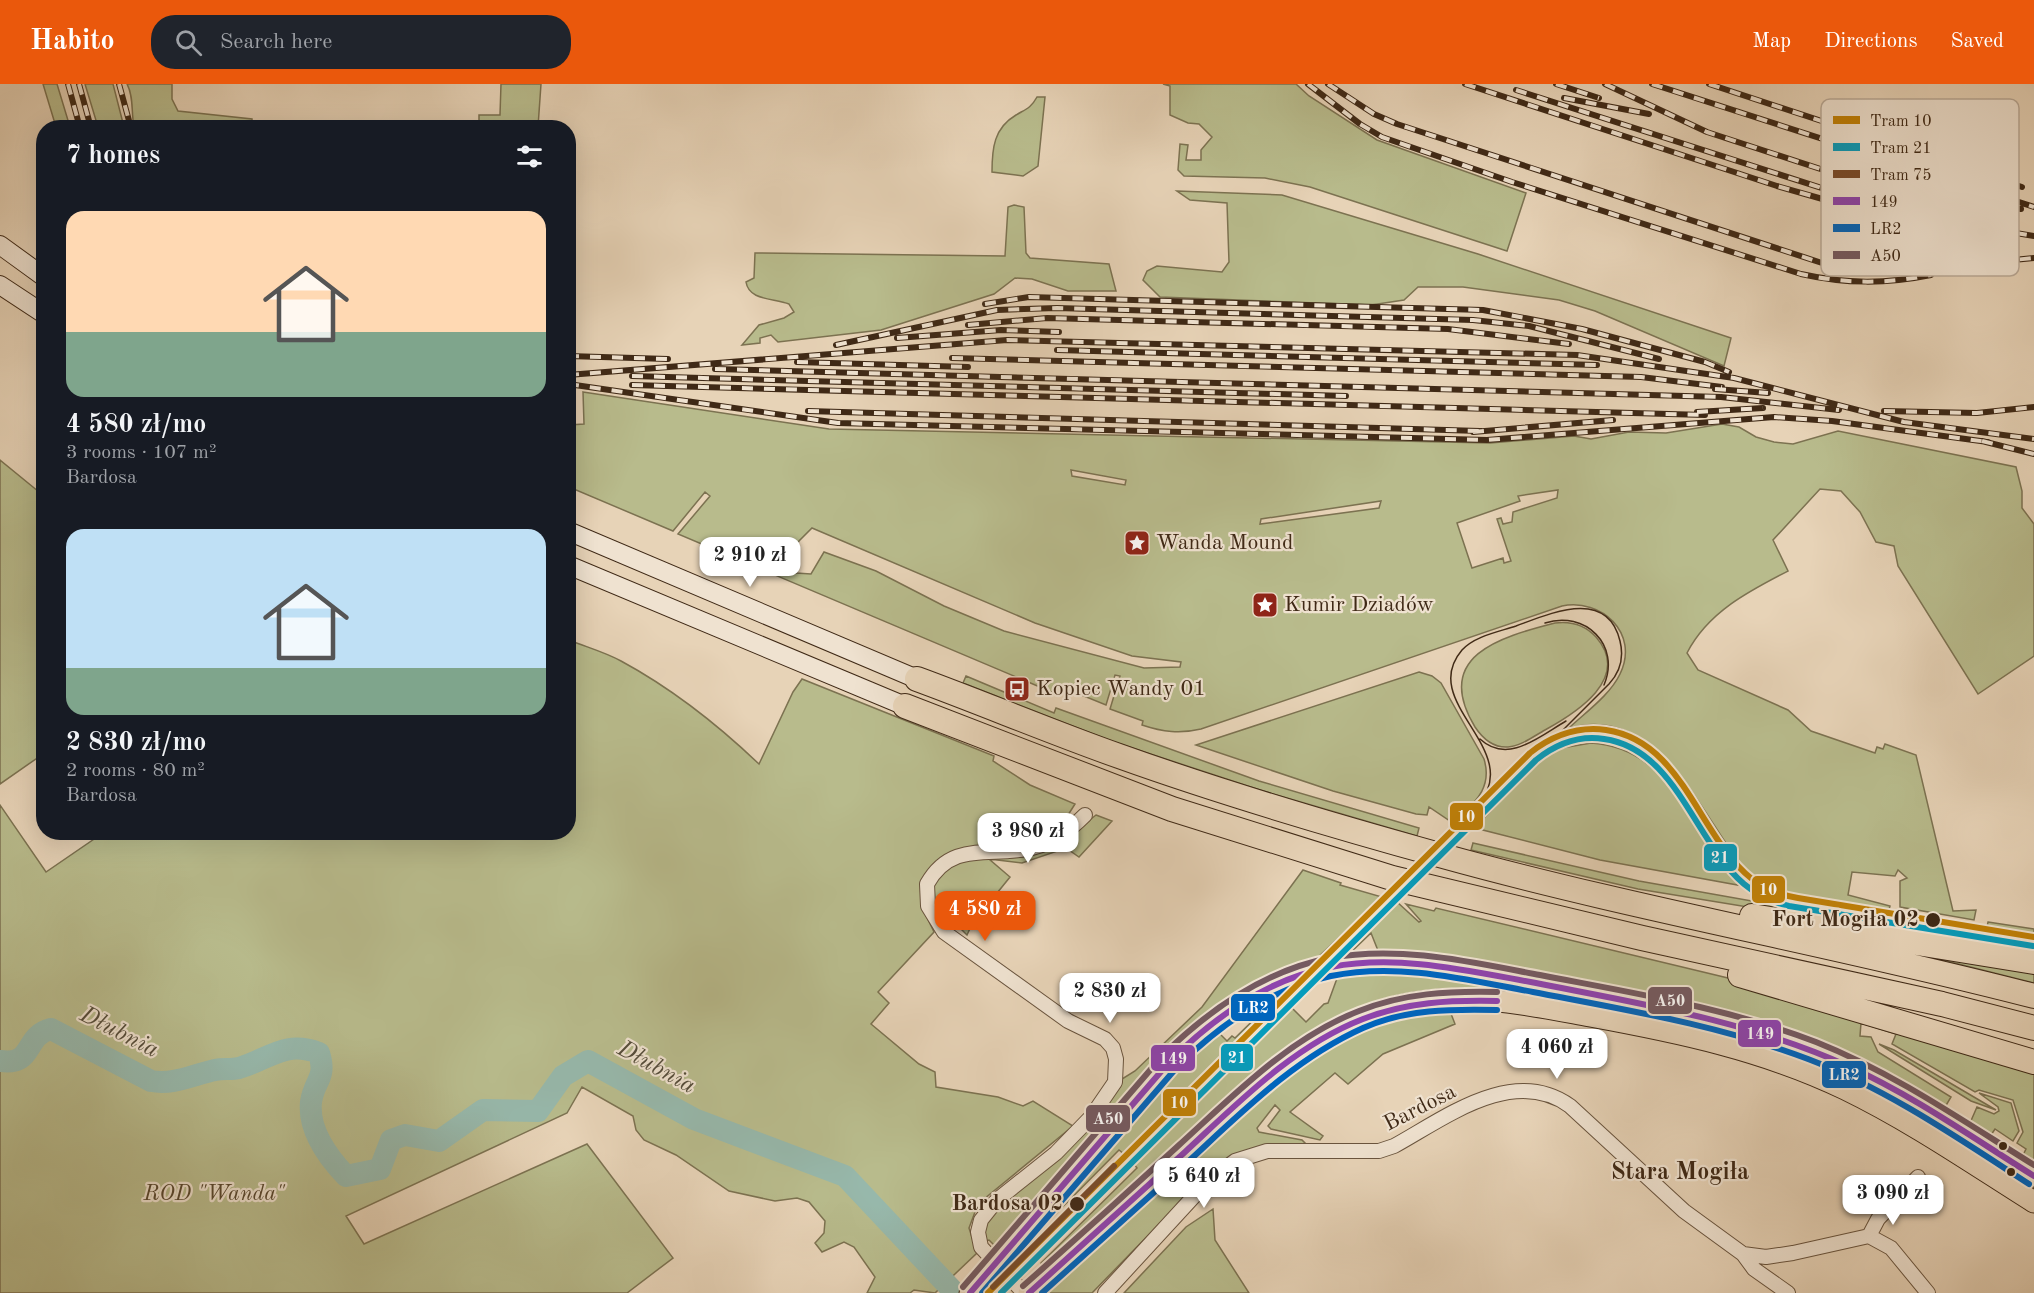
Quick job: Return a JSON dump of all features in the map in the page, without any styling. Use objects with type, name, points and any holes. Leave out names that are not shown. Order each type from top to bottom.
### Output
[{"type":"highway","points":[[917,679],[1123,758],[1241,797],[1420,850],[1808,944],[1943,972],[2034,996]]},
{"type":"highway","points":[[905,706],[1172,809],[1392,878],[1642,938],[1942,1004],[2034,1028]]},
{"type":"highway","points":[[1615,898],[1796,922],[2034,962]]},
{"type":"highway","points":[[1642,938],[1735,973],[2034,1062]]},
{"type":"main road","points":[[0,245],[36,271]]},
{"type":"main road","points":[[0,285],[36,309]]},
{"type":"main road","points":[[576,534],[917,679]]},
{"type":"main road","points":[[576,568],[905,706]]},
{"type":"main road","points":[[972,1291],[1185,1046],[1233,1007],[1290,979],[1341,965],[1390,962],[1440,966],[1683,1011],[1753,1029],[1814,1051],[1884,1084],[2034,1176]]},
{"type":"main road","points":[[1029,1293],[1251,1092],[1298,1053],[1325,1036],[1365,1017],[1400,1006],[1438,1000],[1489,1000],[1552,1009],[1686,1034],[1760,1055],[1822,1079],[1882,1108],[2034,1202]]},
{"type":"street","points":[[1024,1293],[984,1251],[978,1238],[979,1225],[988,1207],[1056,1153],[1080,1129],[1111,1089],[1118,1073],[1115,1052],[1104,1039],[1068,1021],[944,932],[933,919],[927,897],[927,884],[943,862],[959,854],[1036,847],[1067,832],[1085,815]]},
{"type":"street","name":"Bardosa","points":[[1105,1293],[1195,1195],[1224,1167],[1247,1155],[1267,1151],[1379,1151],[1394,1146],[1432,1124],[1488,1098],[1519,1090],[1546,1092],[1576,1111],[1684,1211],[1743,1254],[1754,1269],[1788,1293]]},
{"type":"street","points":[[1869,1236],[1878,1219],[1918,1177]]},
{"type":"street","points":[[1743,1254],[1766,1257],[1869,1236],[1891,1248],[1928,1293]]},
{"type":"green space","points":[[43,84],[57,84],[68,120],[54,120]]},
{"type":"green space","points":[[85,84],[113,84],[122,120],[96,120]]},
{"type":"green space","points":[[127,84],[172,84],[172,99],[178,111],[252,120],[134,120]]},
{"type":"green space","points":[[501,84],[541,84],[538,120],[479,120],[479,115],[500,115]]},
{"type":"green space","points":[[1163,84],[1296,84],[1309,96],[1377,140],[1526,193],[1507,251],[1310,187],[1265,178],[1184,176],[1178,170],[1180,144],[1188,145],[1186,160],[1201,160],[1201,150],[1212,137],[1199,124],[1188,123],[1170,115],[1170,86]]},
{"type":"green space","points":[[1037,97],[1045,97],[1038,166],[1023,176],[992,172],[994,147],[999,132],[1009,120],[1033,104]]},
{"type":"green space","points":[[1177,191],[1282,195],[1478,254],[1731,338],[1724,366],[1595,311],[1559,300],[1463,287],[1418,287],[1404,300],[1371,305],[1160,297],[1143,280],[1147,271],[1157,266],[1222,272],[1229,262],[1227,203],[1190,200]]},
{"type":"green space","points":[[1014,205],[1024,207],[1026,253],[1030,258],[1109,264],[1116,291],[1068,291],[1032,279],[1015,278],[994,294],[881,330],[778,342],[771,335],[760,338],[760,343],[742,345],[759,325],[784,318],[794,312],[789,304],[757,296],[748,288],[746,282],[754,278],[755,253],[1005,256],[1008,207]]},
{"type":"green space","points":[[583,392],[829,429],[1490,443],[1574,436],[1591,439],[1629,432],[1666,433],[1722,424],[1739,427],[1756,437],[1774,442],[1793,444],[1838,431],[2016,467],[2022,491],[2022,508],[2034,524],[2034,656],[1978,694],[1898,566],[1894,546],[1876,542],[1860,512],[1841,491],[1820,489],[1773,540],[1788,571],[1744,595],[1718,614],[1706,626],[1687,653],[1698,670],[1788,710],[1811,731],[1875,753],[1877,747],[1883,749],[1885,744],[1916,755],[1953,911],[1976,910],[1974,920],[1900,907],[1900,881],[1907,878],[1898,870],[1895,876],[1852,872],[1848,895],[1890,906],[1889,910],[1809,898],[1770,886],[1753,876],[1739,862],[1690,789],[1671,765],[1650,745],[1626,731],[1600,725],[1569,728],[1616,682],[1625,659],[1625,645],[1621,632],[1603,613],[1590,607],[1562,606],[1201,729],[1179,732],[1164,731],[1142,725],[1143,721],[1110,709],[1120,676],[1115,675],[1106,705],[1057,685],[1054,693],[678,534],[710,496],[705,492],[673,531],[576,490],[576,425],[584,424]],"holes":[[[1071,470],[1126,480],[1125,485],[1072,476]],[[1558,490],[1557,498],[1513,512],[1512,522],[1503,524],[1501,518],[1497,519],[1511,561],[1504,563],[1503,558],[1472,568],[1457,523],[1520,501],[1518,496]],[[1381,501],[1379,508],[1260,524],[1261,519]],[[812,528],[1035,623],[1132,656],[1181,662],[1180,667],[1144,668],[1004,631],[944,606],[876,571],[824,552],[811,574],[796,573],[789,564],[799,541]]]},
{"type":"green space","points":[[0,460],[36,489],[36,759],[0,784]]},
{"type":"green space","points":[[1555,623],[1577,625],[1587,629],[1596,637],[1605,652],[1608,666],[1604,680],[1584,704],[1532,738],[1513,746],[1503,747],[1493,744],[1485,739],[1475,727],[1464,703],[1462,683],[1467,667],[1478,654],[1494,643]]},
{"type":"green space","name":"ROD \"Wanda\"","points":[[576,643],[615,658],[658,683],[710,721],[759,764],[793,692],[802,679],[994,756],[993,761],[1030,785],[1075,804],[1063,823],[1020,846],[949,853],[931,867],[922,907],[934,932],[878,992],[889,1003],[871,1024],[919,1064],[935,1072],[936,1087],[998,1097],[1023,1106],[1033,1101],[1073,1126],[978,1204],[969,1228],[977,1253],[935,1293],[914,1290],[910,1293],[867,1293],[875,1277],[854,1247],[844,1242],[822,1252],[815,1243],[824,1233],[825,1221],[809,1202],[797,1198],[775,1201],[729,1191],[676,1155],[644,1140],[636,1130],[633,1116],[582,1087],[567,1113],[346,1216],[364,1244],[587,1144],[673,1258],[627,1293],[0,1293],[0,805],[46,872],[93,840],[576,840]]},
{"type":"green space","points":[[1419,672],[1432,676],[1441,683],[1484,759],[1486,768],[1485,784],[1478,798],[1460,817],[1457,815],[1450,821],[1429,807],[1427,815],[1416,814],[1333,791],[1196,745]]},
{"type":"green space","points":[[966,676],[1054,713],[1056,708],[1259,781],[1419,828],[1417,836],[1263,791],[1111,741],[963,683]]},
{"type":"green space","points":[[1591,743],[1619,749],[1643,760],[1662,777],[1725,866],[1743,886],[1600,860],[1475,828],[1538,760],[1562,748]]},
{"type":"green space","points":[[1096,815],[1112,821],[1079,857],[1066,848],[1022,863],[989,859],[1010,877],[972,924],[967,935],[931,899],[935,881],[943,869],[955,862],[970,859],[1018,857],[1042,852]]},
{"type":"green space","points":[[1473,843],[1639,881],[1802,910],[1801,914],[1898,929],[1898,925],[2034,948],[2034,954],[1638,889],[1471,850]]},
{"type":"green space","points":[[1303,870],[1341,883],[1340,885],[1382,897],[1314,961],[1261,982],[1013,1235],[1008,1230],[994,1245],[989,1240],[985,1241],[984,1227],[988,1218],[1121,1085],[1122,1079],[1135,1071],[1202,1007]]},
{"type":"green space","points":[[1396,901],[1419,922],[1421,921],[1406,904],[1434,911],[1436,908],[1728,978],[2034,1071],[2034,1164],[2023,1155],[2026,1149],[2017,1143],[2023,1132],[2013,1100],[1979,1090],[1975,1092],[1892,1044],[1896,1034],[1861,1023],[1860,1036],[1871,1037],[1878,1052],[1951,1097],[1945,1107],[1970,1123],[1977,1107],[1994,1114],[1999,1111],[1998,1107],[1979,1093],[2011,1103],[2019,1131],[2013,1141],[1995,1129],[1991,1135],[1971,1128],[1843,1055],[1379,953],[1371,933],[1348,955],[1343,955]]},
{"type":"green space","points":[[1988,922],[2034,929],[2034,934],[1987,927]]},
{"type":"green space","points":[[1915,953],[2034,969],[2034,983]]},
{"type":"green space","points":[[1365,969],[1448,975],[1746,1035],[1863,1081],[2034,1184],[2034,1194],[1881,1099],[1577,1006],[1360,1010],[1046,1269],[1041,1263],[1137,1168],[1133,1163],[1288,1009],[1293,1009],[1306,1022],[1324,1004],[1328,1003],[1339,973]]},
{"type":"green space","points":[[1264,1000],[1216,1030],[1227,1041],[1232,1036],[1235,1038],[1274,1000],[1276,1002],[1124,1154],[1119,1150],[1024,1246],[1022,1244],[1127,1120],[1213,1029]]},
{"type":"green space","points":[[1448,1006],[1455,1024],[1383,1054],[1348,1084],[1335,1073],[1290,1112],[1323,1136],[1320,1140],[1271,1129],[1268,1126],[1280,1110],[1275,1105],[1257,1128],[1259,1132],[1302,1140],[1308,1146],[1267,1147],[1233,1157],[1209,1173],[1092,1293],[1047,1293],[1306,1055],[1358,1027]]},
{"type":"green space","points":[[1879,1044],[1894,1050],[1996,1110],[1971,1101]]},
{"type":"green space","points":[[1213,1209],[1215,1240],[1249,1293],[1124,1293],[1186,1227]]},
{"type":"waterway","name":"Dłubnia","points":[[0,1061],[19,1059],[36,1038],[51,1029],[151,1081],[159,1082],[175,1081],[218,1069],[239,1068],[286,1050],[296,1049],[319,1053],[322,1069],[311,1102],[313,1123],[326,1152],[346,1176],[380,1169],[391,1140],[405,1135],[439,1141],[483,1110],[538,1111],[563,1076],[588,1061],[694,1119],[845,1176],[955,1293]]},
{"type":"tram line","points":[[1476,808],[1489,787],[1490,766],[1483,747],[1460,708],[1452,689],[1452,670],[1462,650],[1473,641],[1487,635],[1560,611],[1590,609],[1603,614],[1613,624],[1620,641],[1621,658],[1616,674],[1609,684],[1530,763]]},
{"type":"tram line","points":[[1545,623],[1560,620],[1573,622],[1586,626],[1596,634],[1608,657],[1608,670],[1604,685]]},
{"type":"tram line","points":[[1480,739],[1491,746],[1513,749],[1535,740],[1566,721]]},
{"type":"tram line","name":"10","points":[[988,1293],[1530,753],[1566,733],[1585,729],[1606,730],[1632,738],[1654,752],[1688,792],[1733,861],[1757,883],[1779,894],[2034,937]]},
{"type":"tram line","name":"21","points":[[1001,1293],[1536,760],[1551,749],[1568,742],[1585,738],[1604,739],[1629,746],[1649,760],[1667,778],[1727,866],[1744,884],[1759,895],[1789,906],[2033,946]]},
{"type":"tram line","name":"75","points":[[993,1287],[1114,1166]]},
{"type":"railway","points":[[68,84],[78,120]]},
{"type":"railway","points":[[79,84],[89,120]]},
{"type":"railway","points":[[119,84],[129,120]]},
{"type":"railway","points":[[1308,84],[1360,124],[1382,137],[1512,182],[1801,274],[1834,280],[1866,282],[1924,276]]},
{"type":"railway","points":[[1328,84],[1374,114],[1397,124],[1821,263]]},
{"type":"railway","points":[[1465,84],[1821,199]]},
{"type":"railway","points":[[1556,84],[1599,98]]},
{"type":"railway","points":[[1605,84],[1707,132],[1821,169]]},
{"type":"railway","points":[[1652,84],[1821,138]]},
{"type":"railway","points":[[1709,84],[1821,121]]},
{"type":"railway","points":[[1516,90],[1821,188]]},
{"type":"railway","points":[[1564,98],[1649,114]]},
{"type":"railway","points":[[2019,202],[2034,207]]},
{"type":"railway","points":[[2019,233],[2034,236]]},
{"type":"railway","points":[[2019,259],[2034,258]]},
{"type":"railway","points":[[985,304],[1029,297],[1483,310],[1582,329],[1705,362],[1729,372]]},
{"type":"railway","points":[[836,345],[997,310],[1057,308],[1473,320],[1529,326],[1659,359]]},
{"type":"railway","points":[[968,325],[1047,318],[1448,329],[1569,344]]},
{"type":"railway","points":[[897,338],[1001,330],[1059,332]]},
{"type":"railway","points":[[576,374],[1007,340],[1577,355],[1734,378],[1904,422],[2034,439]]},
{"type":"railway","points":[[1057,350],[1597,365]]},
{"type":"railway","points":[[576,356],[668,359]]},
{"type":"railway","points":[[952,358],[1641,377],[1722,387]]},
{"type":"railway","points":[[797,362],[968,367]]},
{"type":"railway","points":[[715,369],[1721,397],[1839,410]]},
{"type":"railway","points":[[632,376],[1346,396]]},
{"type":"railway","points":[[576,385],[838,423],[1487,440],[1774,417],[1832,421],[1988,442]]},
{"type":"railway","points":[[632,385],[1705,415]]},
{"type":"railway","points":[[1715,389],[1768,393]]},
{"type":"railway","points":[[1884,411],[1977,413],[2034,407]]},
{"type":"railway","points":[[1697,412],[1763,408]]},
{"type":"railway","points":[[808,411],[1480,431]]},
{"type":"railway","points":[[1473,432],[1613,420]]},
{"type":"railway","points":[[1982,441],[2034,454]]},
{"type":"transit line","name":"A50","points":[[963,1287],[1164,1054],[1182,1037],[1220,1007],[1261,982],[1305,964],[1356,954],[1409,954],[1488,965],[1680,1002],[1783,1030],[1845,1054],[1901,1083],[2034,1165]]},
{"type":"transit line","name":"149","points":[[970,1293],[1171,1060],[1188,1044],[1225,1014],[1265,990],[1308,973],[1357,963],[1408,963],[1536,983],[1695,1016],[1772,1037],[1811,1050],[1896,1090],[2034,1176]]},
{"type":"transit line","name":"LR2","points":[[982,1293],[1178,1066],[1211,1036],[1248,1010],[1287,990],[1331,976],[1356,972],[1433,974],[1483,982],[1672,1020],[1774,1047],[1837,1071],[1894,1100],[1949,1132],[2029,1184]]},
{"type":"transit line","name":"A50","points":[[1023,1286],[1241,1088],[1285,1052],[1309,1036],[1359,1011],[1393,1000],[1427,994],[1497,992]]},
{"type":"transit line","name":"149","points":[[1029,1293],[1246,1096],[1313,1044],[1363,1019],[1396,1009],[1446,1002],[1497,1001]]},
{"type":"transit line","name":"LR2","points":[[1042,1293],[1251,1104],[1315,1054],[1363,1028],[1396,1017],[1446,1010],[1497,1010]]},
{"type":"place","name":"Wanda Mound","points":[[1137,543]]},
{"type":"place","name":"Kumir Dziadów","points":[[1265,605]]},
{"type":"place","name":"Kopiec Wandy 01","points":[[1017,689]]},
{"type":"place","name":"Fort Mogiła 02","points":[[1933,920]]},
{"type":"place","name":"Bardosa 02","points":[[1077,1204]]},
{"type":"district","name":"Stara Mogiła","points":[[1680,1173]]}]
